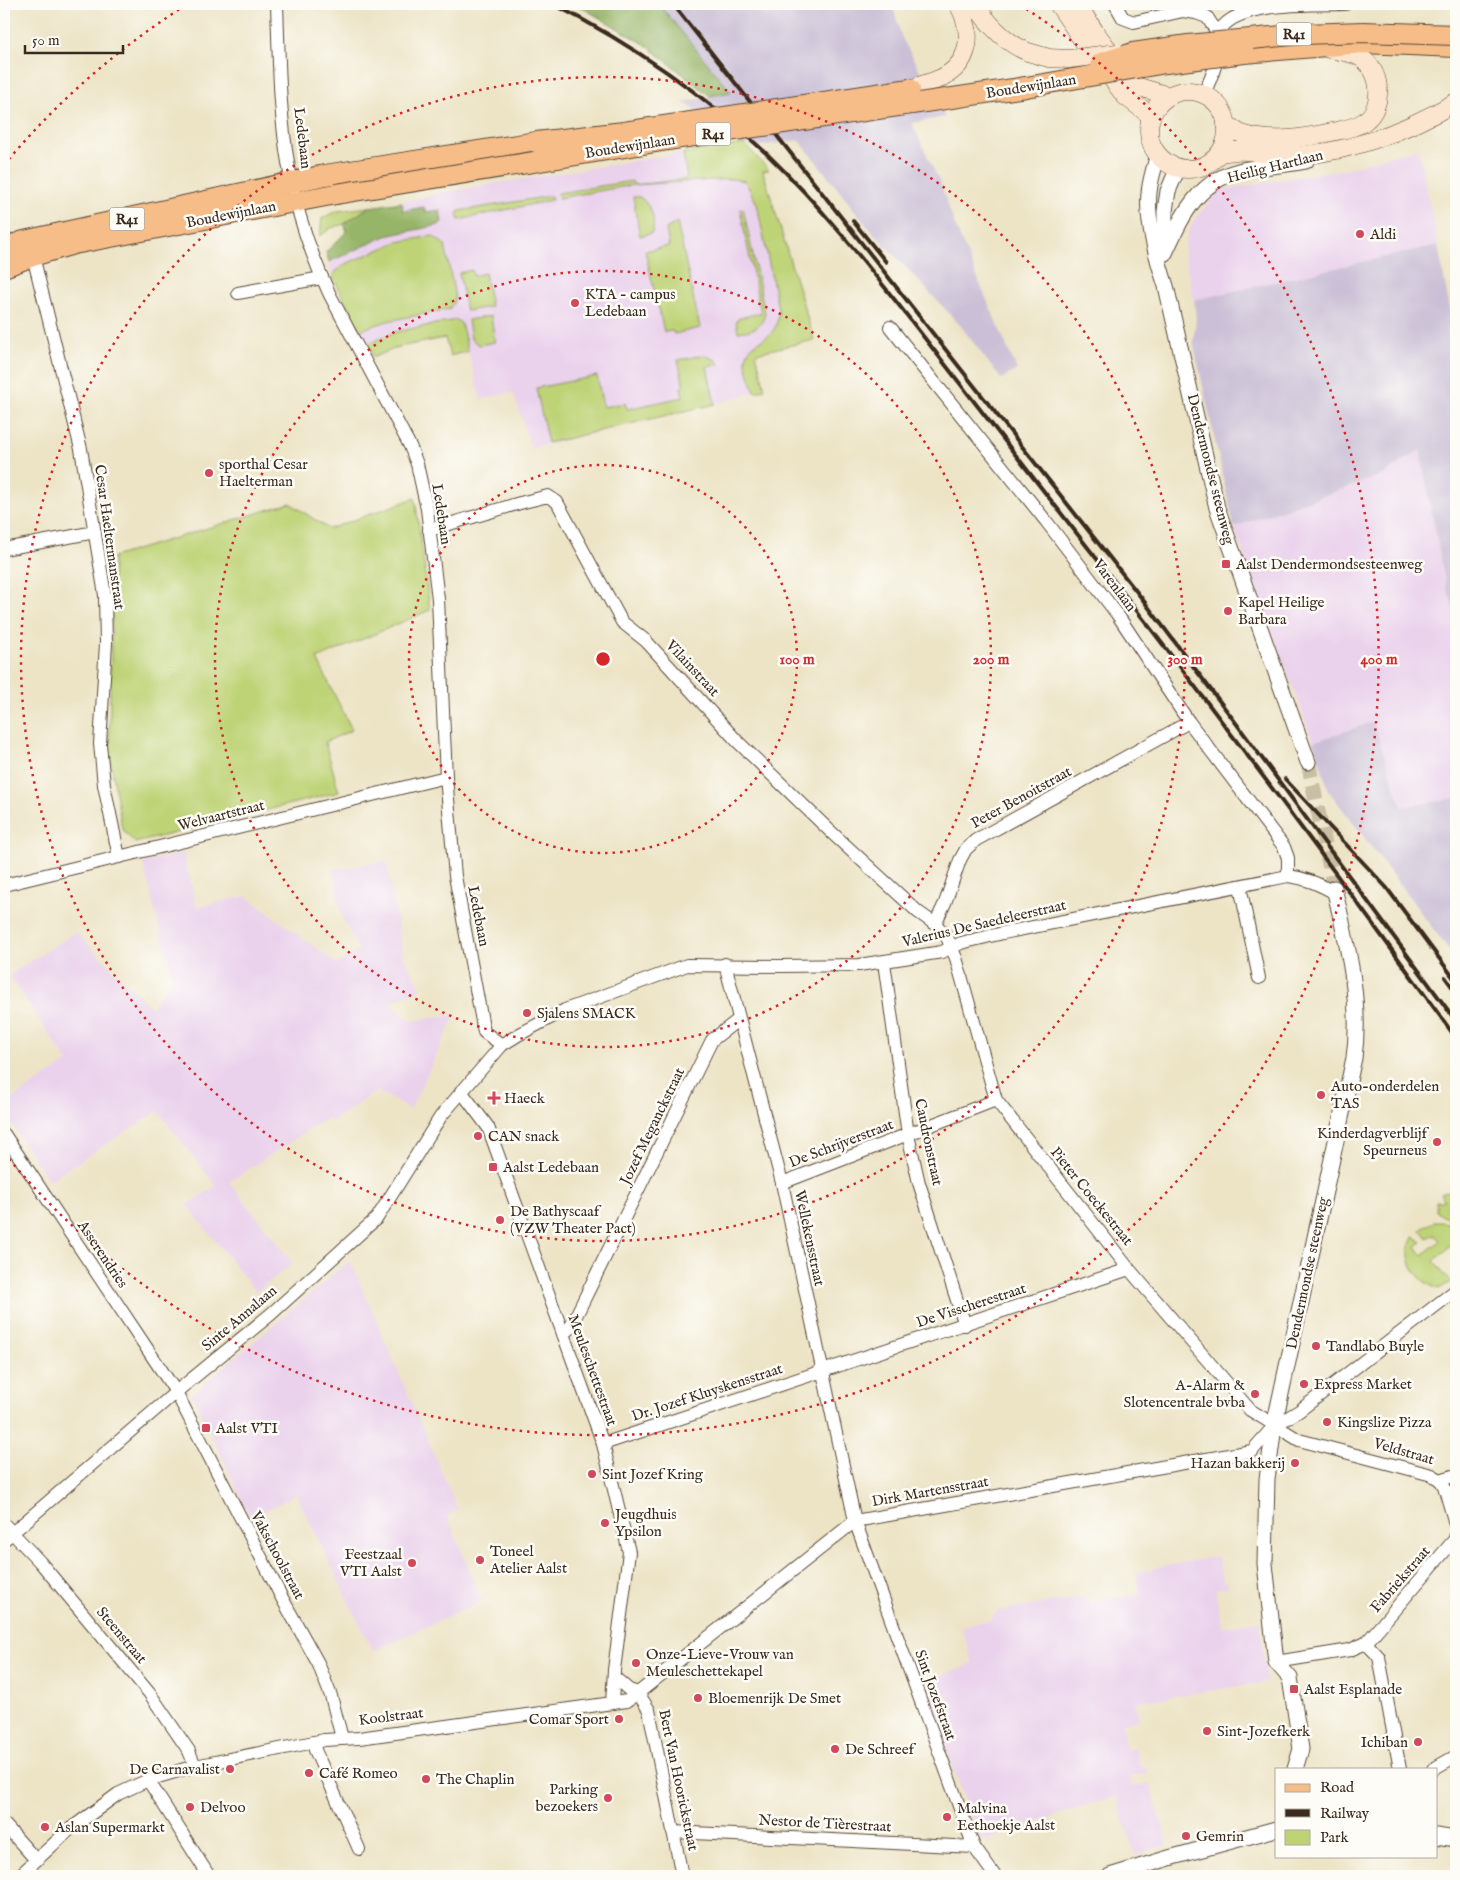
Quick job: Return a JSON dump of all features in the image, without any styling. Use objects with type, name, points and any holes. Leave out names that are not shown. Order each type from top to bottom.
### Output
[{"type":"main road","name":"Boudewijnlaan","points":[[910,90],[940,79],[954,69],[963,58],[969,43],[968,28],[958,4]]},
{"type":"main road","name":"Boudewijnlaan","points":[[975,4],[986,20],[1019,48],[1049,58],[1069,59],[1116,53],[1133,53],[1197,44],[1303,34],[1372,32],[1456,35]]},
{"type":"main road","points":[[1058,4],[1124,96],[1151,116]]},
{"type":"main road","points":[[1077,4],[1095,32],[1136,86],[1169,96]]},
{"type":"main road","name":"Boudewijnlaan","points":[[4,267],[74,244],[155,227],[336,194],[624,147],[1026,87],[1166,63],[1244,53],[1322,48],[1336,44],[1456,47]]},
{"type":"main road","name":"Boudewijnlaan","points":[[1226,124],[1240,134],[1281,139],[1308,137],[1353,127],[1364,122],[1373,113],[1378,98],[1378,85],[1370,66],[1358,56],[1322,48]]},
{"type":"main road","name":"Boudewijnlaan","points":[[4,248],[24,241],[334,173],[536,142],[624,132],[910,90],[923,90],[1048,72],[1103,62],[1133,53]]},
{"type":"main road","points":[[1188,91],[1204,94],[1220,106],[1227,133],[1220,153],[1205,166],[1178,168],[1167,164],[1158,155],[1149,138],[1148,128],[1151,116],[1156,107],[1169,96],[1188,91]]},
{"type":"main road","name":"Heilig Hartlaan","points":[[1220,153],[1249,151],[1286,156],[1334,151],[1367,142],[1402,128],[1456,102]]},
{"type":"street","name":"Ledebaan","points":[[277,4],[282,105],[289,168],[297,201],[322,278],[410,446],[417,464],[423,490],[438,599],[446,778],[455,876],[484,1032],[502,1046]]},
{"type":"street","points":[[1115,4],[1123,18],[1134,22],[1182,12],[1196,13],[1207,17],[1218,34]]},
{"type":"street","points":[[1204,94],[1216,62],[1218,34],[1225,22],[1240,14],[1266,7],[1346,4]]},
{"type":"street","name":"Heilig Hartlaan","points":[[1165,254],[1180,220],[1195,197],[1211,184],[1230,174],[1247,169],[1293,164],[1334,151]]},
{"type":"street","name":"Dendermondse steenweg","points":[[1158,155],[1148,198],[1157,257],[1166,286],[1219,515],[1308,762]]},
{"type":"street","name":"Dendermondse steenweg","points":[[1166,286],[1165,211],[1168,191],[1178,168]]},
{"type":"street","name":"Cesar Haeltermanstraat","points":[[33,256],[81,449],[105,595],[106,643],[101,752],[104,785],[119,857]]},
{"type":"street","points":[[238,293],[322,278]]},
{"type":"street","name":"Varenlaan","points":[[890,327],[1117,614],[1189,722],[1284,847],[1288,858],[1288,876]]},
{"type":"street","name":"Vilainstraat","points":[[429,530],[520,502],[548,496],[557,502],[622,622],[646,641],[737,741],[825,826],[918,912],[935,924]]},
{"type":"street","points":[[4,549],[95,532]]},
{"type":"street","name":"Peter Benoitstraat","points":[[935,924],[945,903],[960,860],[966,848],[976,840],[1189,722]]},
{"type":"street","name":"Welvaartstraat","points":[[4,885],[446,778]]},
{"type":"street","name":"Valerius De Saedeleerstraat","points":[[461,1091],[502,1046],[518,1035],[565,1010],[687,965],[832,966],[884,962],[942,952],[961,943],[1003,933],[1288,876],[1314,881],[1334,890]]},
{"type":"street","points":[[1240,886],[1259,978]]},
{"type":"street","name":"Dendermondse steenweg","points":[[1276,1662],[1265,1564],[1264,1534],[1267,1479],[1274,1426],[1354,1058],[1357,1036],[1354,987],[1334,890]]},
{"type":"street","points":[[935,924],[946,935],[952,947]]},
{"type":"street","name":"Pieter Coeckestraat","points":[[952,947],[996,1100],[1129,1269],[1250,1410],[1274,1426]]},
{"type":"street","name":"Caudronstraat","points":[[884,962],[908,1135],[919,1183],[965,1325]]},
{"type":"street","name":"Wellekensstraat","points":[[725,964],[738,1020],[782,1183],[855,1520]]},
{"type":"street","name":"Jozef Meganckstraat","points":[[563,1334],[570,1328],[712,1040],[738,1020]]},
{"type":"street","name":"Meuleschettestraat","points":[[461,1091],[488,1128],[603,1444],[629,1552],[612,1703]]},
{"type":"street","name":"Sinte Annalaan","points":[[6,1532],[271,1314],[377,1218],[441,1116],[461,1091]]},
{"type":"street","name":"De Schrijverstraat","points":[[782,1183],[996,1100]]},
{"type":"street","name":"Asserendries","points":[[4,1134],[176,1392]]},
{"type":"street","name":"De Visscherestraat","points":[[822,1371],[1129,1269]]},
{"type":"street","name":"Dirk Martensstraat","points":[[638,1693],[855,1520],[1252,1450],[1274,1426],[1299,1411],[1456,1290]]},
{"type":"street","name":"Dr. Jozef Kluyskensstraat","points":[[603,1444],[822,1371]]},
{"type":"street","name":"Vakschoolstraat","points":[[176,1392],[318,1663],[332,1696],[342,1738]]},
{"type":"street","name":"Veldstraat","points":[[1274,1426],[1299,1440],[1432,1475],[1440,1480]]},
{"type":"street","points":[[1456,1475],[1440,1480],[1444,1486],[1456,1527]]},
{"type":"street","name":"Sint Jozefstraat","points":[[855,1520],[974,1848],[995,1876]]},
{"type":"street","name":"Steenstraat","points":[[6,1532],[40,1562],[150,1694],[189,1751],[196,1766]]},
{"type":"street","name":"Fabriekstraat","points":[[1366,1643],[1455,1539],[1456,1534]]},
{"type":"street","points":[[1276,1662],[1350,1650],[1366,1643],[1379,1657],[1400,1768]]},
{"type":"street","points":[[1276,1662],[1290,1678],[1301,1749],[1295,1768]]},
{"type":"street","points":[[614,1677],[629,1690],[638,1693]]},
{"type":"street","name":"Koolstraat","points":[[19,1876],[69,1830],[118,1794],[148,1780],[196,1766],[314,1742],[358,1738],[626,1701],[638,1693]]},
{"type":"street","name":"Bert Van Hoorickstraat","points":[[638,1693],[649,1710],[682,1876]]},
{"type":"street","points":[[314,1742],[359,1849]]},
{"type":"street","points":[[1435,1768],[1456,1756]]},
{"type":"street","points":[[148,1780],[209,1876]]},
{"type":"street","points":[[4,1824],[36,1860]]},
{"type":"street","points":[[1110,1876],[1275,1829]]},
{"type":"street","name":"Nestor de Tièrestraat","points":[[673,1832],[974,1848]]},
{"type":"street","points":[[1438,1836],[1456,1839]]},
{"type":"shaded area","points":[[659,4],[892,4],[902,38],[945,117],[912,123],[941,185],[956,228],[1017,370],[1001,379],[960,325],[867,226],[799,140],[753,147],[683,102],[731,92]]},
{"type":"shaded area","points":[[1418,148],[1438,245],[1194,300],[1184,254],[1186,238],[1194,220],[1220,190],[1345,169]]},
{"type":"shaded area","name":"KTA - campus Ledebaan","points":[[683,153],[687,179],[763,171],[814,340],[756,353],[765,389],[715,404],[531,448],[513,392],[481,400],[468,351],[450,356],[445,338],[399,347],[374,357],[332,275],[326,252],[403,211],[402,202],[444,192]]},
{"type":"shaded area","points":[[1438,245],[1456,344],[1456,614],[1446,587],[1420,450],[1383,475],[1234,527],[1193,341],[1196,319],[1194,300]]},
{"type":"shaded area","points":[[1420,450],[1446,587],[1456,614],[1456,798],[1402,807],[1373,722],[1313,742],[1234,527],[1383,475]]},
{"type":"shaded area","points":[[1373,722],[1402,807],[1456,798],[1456,959],[1329,791],[1313,742]]},
{"type":"shaded area","points":[[183,853],[197,907],[246,896],[337,964],[359,950],[341,915],[333,870],[387,861],[403,956],[422,989],[388,1003],[411,1021],[456,1014],[410,1110],[377,1091],[331,1122],[327,1118],[229,1182],[293,1263],[256,1292],[187,1205],[216,1186],[158,1111],[49,1181],[4,1113],[4,1104],[68,1062],[9,975],[76,932],[151,1008],[172,978],[143,863]]},
{"type":"shaded area","points":[[350,1260],[458,1510],[447,1516],[482,1601],[373,1651],[296,1494],[251,1519],[192,1394]]},
{"type":"shaded area","points":[[1218,1556],[1223,1583],[1227,1582],[1228,1587],[1216,1589],[1222,1627],[1259,1621],[1267,1682],[1136,1702],[1139,1720],[1122,1723],[1126,1749],[1136,1748],[1140,1767],[1146,1766],[1147,1774],[1130,1776],[1132,1787],[1149,1783],[1168,1845],[1135,1856],[1116,1796],[1019,1827],[984,1842],[977,1832],[922,1683],[973,1664],[961,1626],[991,1620],[995,1612],[1085,1597],[1087,1603],[1140,1593],[1136,1572]]},
{"type":"green space","points":[[576,4],[659,4],[731,92],[710,96],[646,45]]},
{"type":"green space","points":[[745,144],[769,170],[763,171],[814,340],[756,353],[765,389],[755,392],[746,358],[748,351],[770,335],[774,329],[778,309],[757,204],[745,181],[732,179],[635,185],[687,179],[683,153]]},
{"type":"green space","points":[[632,181],[634,185],[559,198],[558,193]]},
{"type":"green space","points":[[551,196],[552,200],[459,220],[457,214],[459,211]]},
{"type":"green space","points":[[633,197],[640,197],[648,205],[653,218],[652,233],[640,236]]},
{"type":"green space","points":[[402,202],[403,211],[424,207],[425,212],[440,210],[442,222],[439,225],[386,236],[329,262],[326,252],[347,231],[344,224],[369,207]]},
{"type":"green space","points":[[369,207],[344,224],[331,228],[320,236],[322,218],[337,211]]},
{"type":"green space","points":[[743,208],[765,313],[759,326],[738,332],[736,321],[739,318],[761,313],[740,209]]},
{"type":"green space","points":[[677,222],[700,328],[674,334],[673,331],[664,332],[645,251],[669,246],[666,229]]},
{"type":"green space","points":[[433,236],[445,245],[455,297],[453,304],[449,309],[388,321],[360,330],[332,275],[345,264],[397,242]]},
{"type":"green space","points":[[472,270],[473,276],[485,273],[491,307],[466,311],[459,273]]},
{"type":"green space","points":[[491,316],[495,342],[479,345],[471,339],[468,320]]},
{"type":"green space","points":[[456,320],[461,323],[468,351],[450,356],[445,338],[399,347],[374,357],[367,344],[395,332]]},
{"type":"green space","points":[[704,355],[716,360],[720,364],[707,367],[715,404],[548,443],[536,388],[597,376],[603,407],[625,403],[627,409],[683,397],[681,387],[684,386],[678,360]]},
{"type":"green space","points":[[415,498],[430,610],[317,659],[352,730],[325,742],[339,792],[135,843],[122,829],[109,751],[113,557],[290,503],[329,529]]},
{"type":"green space","points":[[1446,1192],[1456,1194],[1456,1217],[1445,1217],[1436,1211],[1436,1201],[1443,1201],[1444,1199],[1441,1194]]},
{"type":"green space","points":[[1434,1222],[1444,1222],[1456,1226],[1456,1241],[1434,1261],[1451,1282],[1439,1289],[1423,1281],[1417,1275],[1410,1260],[1409,1252],[1414,1236],[1422,1242],[1416,1246],[1422,1255],[1440,1241],[1434,1234],[1427,1238],[1421,1230],[1423,1227]]},
{"type":"tunnel","points":[[1308,762],[1334,888]]},
{"type":"railway","points":[[553,4],[639,53],[719,111],[768,155],[824,214],[859,255],[1150,628],[1356,900],[1456,1038]]},
{"type":"railway","points":[[673,4],[1140,596],[1456,1021]]},
{"type":"railway","points":[[853,221],[886,262]]},
{"type":"railway","points":[[1285,779],[1386,887],[1456,981]]},
{"type":"railway","points":[[1445,977],[1456,992]]},
{"type":"place","name":"Aldi","points":[[1360,234]]},
{"type":"place","name":"KTA - campus Ledebaan","points":[[575,303]]},
{"type":"place","name":"sporthal Cesar Haelterman","points":[[209,473]]},
{"type":"place","name":"Aalst Dendermondsesteenweg","points":[[1226,564]]},
{"type":"place","name":"Kapel Heilige Barbara","points":[[1228,611]]},
{"type":"place","name":"Sjalens SMACK","points":[[527,1013]]},
{"type":"place","name":"Auto-onderdelen TAS","points":[[1321,1095]]},
{"type":"place","name":"Haeck","points":[[494,1098]]},
{"type":"place","name":"CAN snack","points":[[478,1136]]},
{"type":"place","name":"Kinderdagverblijf Speurneus","points":[[1437,1142]]},
{"type":"place","name":"Aalst Ledebaan","points":[[493,1167]]},
{"type":"place","name":"De Bathyscaaf (VZW Theater Pact)","points":[[500,1220]]},
{"type":"place","name":"Tandlabo Buyle","points":[[1316,1346]]},
{"type":"place","name":"Express Market","points":[[1304,1384]]},
{"type":"place","name":"A-Alarm & Slotencentrale bvba","points":[[1255,1394]]},
{"type":"place","name":"Kingslize Pizza","points":[[1327,1422]]},
{"type":"place","name":"Aalst VTI","points":[[206,1428]]},
{"type":"place","name":"Hazan bakkerij","points":[[1295,1463]]},
{"type":"place","name":"Sint Jozef Kring","points":[[592,1474]]},
{"type":"place","name":"Jeugdhuis Ypsilon","points":[[605,1523]]},
{"type":"place","name":"Toneel Atelier Aalst","points":[[480,1560]]},
{"type":"place","name":"Feestzaal VTI Aalst","points":[[412,1563]]},
{"type":"place","name":"Onze-Lieve-Vrouw van Meuleschettekapel","points":[[636,1663]]},
{"type":"place","name":"Aalst Esplanade","points":[[1294,1689]]},
{"type":"place","name":"Bloemenrijk De Smet","points":[[698,1698]]},
{"type":"place","name":"Comar Sport","points":[[619,1719]]},
{"type":"place","name":"Sint-Jozefkerk","points":[[1207,1731]]},
{"type":"place","name":"Ichiban","points":[[1418,1742]]},
{"type":"place","name":"De Schreef","points":[[835,1749]]},
{"type":"place","name":"De Carnavalist","points":[[230,1769]]},
{"type":"place","name":"Café Romeo","points":[[309,1773]]},
{"type":"place","name":"The Chaplin","points":[[426,1779]]},
{"type":"place","name":"Parking bezoekers","points":[[608,1798]]},
{"type":"place","name":"Delvoo","points":[[190,1807]]},
{"type":"place","name":"Malvina Eethoekje Aalst","points":[[947,1817]]},
{"type":"place","name":"Aslan Supermarkt","points":[[45,1827]]},
{"type":"place","name":"Gemrin","points":[[1186,1836]]}]
